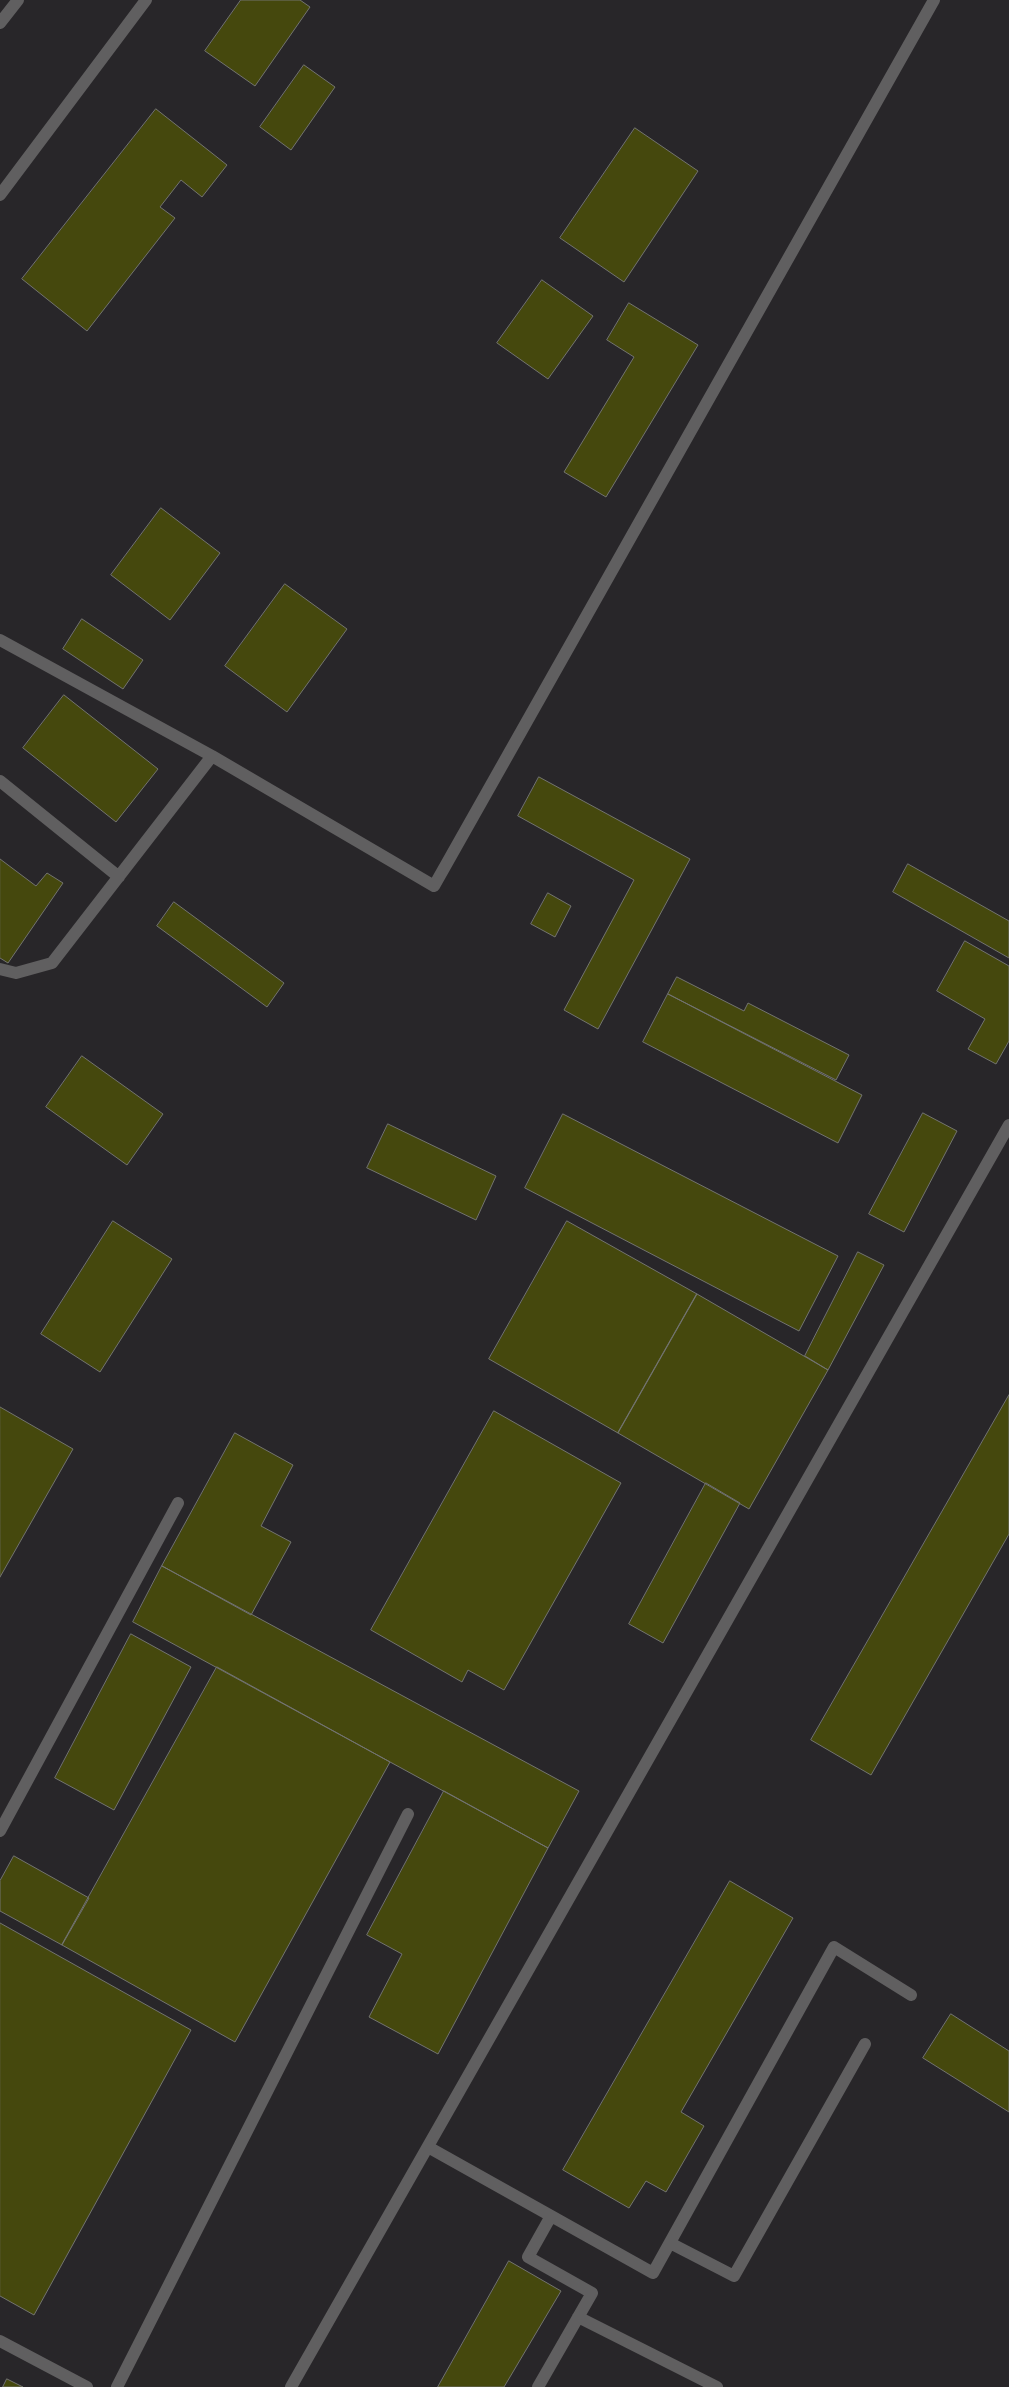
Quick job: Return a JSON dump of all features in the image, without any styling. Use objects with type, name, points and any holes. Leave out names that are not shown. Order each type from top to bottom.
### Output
[{"type":"street","points":[[0,23],[18,0]]},
{"type":"street","points":[[0,195],[146,0]]},
{"type":"street","points":[[0,640],[212,756],[434,886],[934,0]]},
{"type":"street","points":[[0,969],[16,973],[52,963],[212,756]]},
{"type":"street","points":[[0,781],[119,877]]},
{"type":"street","points":[[291,2387],[1009,1125]]},
{"type":"street","points":[[0,1831],[178,1503]]},
{"type":"street","points":[[117,2387],[408,1814]]},
{"type":"street","points":[[428,2147],[653,2273],[834,1947],[911,1995]]},
{"type":"street","points":[[670,2243],[734,2276],[865,2044]]},
{"type":"street","points":[[538,2387],[592,2293],[528,2257],[551,2216]]},
{"type":"street","points":[[578,2317],[717,2387]]},
{"type":"street","points":[[0,2341],[87,2387]]},
{"type":"building","points":[[241,0],[300,0],[310,7],[255,86],[205,51]]},
{"type":"building","points":[[304,65],[335,87],[291,150],[260,127]]},
{"type":"building","points":[[156,109],[227,165],[202,197],[181,180],[160,207],[175,218],[87,331],[22,279]]},
{"type":"building","points":[[635,128],[698,171],[624,282],[560,238]]},
{"type":"building","points":[[542,280],[593,316],[548,379],[497,343]]},
{"type":"building","points":[[629,303],[698,345],[606,497],[564,472],[634,357],[607,340]]},
{"type":"building","points":[[161,508],[220,553],[170,620],[111,575]]},
{"type":"building","points":[[285,584],[347,629],[287,712],[225,666]]},
{"type":"building","points":[[82,619],[143,660],[123,689],[63,649]]},
{"type":"building","points":[[64,695],[158,769],[116,822],[23,748]]},
{"type":"building","points":[[539,777],[690,859],[598,1029],[564,1010],[634,880],[518,816]]},
{"type":"building","points":[[0,859],[36,886],[47,873],[63,883],[8,963],[0,958]]},
{"type":"building","points":[[908,864],[1009,921],[1009,958],[893,892]]},
{"type":"building","points":[[548,893],[571,906],[555,937],[531,924]]},
{"type":"building","points":[[174,902],[284,983],[267,1007],[157,926]]},
{"type":"building","points":[[965,941],[1009,966],[1009,1041],[996,1064],[968,1049],[985,1019],[937,991]]},
{"type":"building","points":[[677,977],[744,1011],[748,1003],[849,1055],[836,1080],[668,994]]},
{"type":"building","points":[[668,994],[862,1095],[838,1143],[643,1042]]},
{"type":"building","points":[[82,1056],[163,1114],[127,1165],[46,1107]]},
{"type":"building","points":[[923,1113],[957,1131],[904,1232],[869,1214]]},
{"type":"building","points":[[563,1114],[838,1256],[799,1331],[525,1188]]},
{"type":"building","points":[[388,1124],[496,1176],[476,1220],[367,1168]]},
{"type":"building","points":[[113,1221],[172,1259],[100,1372],[41,1334]]},
{"type":"building","points":[[567,1221],[697,1294],[618,1433],[489,1359]]},
{"type":"building","points":[[858,1252],[884,1265],[828,1370],[805,1356]]},
{"type":"building","points":[[697,1294],[828,1370],[749,1509],[618,1433]]},
{"type":"building","points":[[1009,1395],[1009,1534],[871,1775],[811,1740]]},
{"type":"building","points":[[0,1407],[73,1449],[0,1577]]},
{"type":"building","points":[[494,1411],[621,1483],[504,1690],[468,1670],[462,1682],[371,1630]]},
{"type":"building","points":[[235,1433],[293,1465],[261,1526],[291,1542],[251,1615],[162,1566]]},
{"type":"building","points":[[706,1483],[740,1503],[663,1643],[629,1624]]},
{"type":"building","points":[[162,1566],[579,1791],[548,1848],[133,1622]]},
{"type":"building","points":[[131,1634],[191,1667],[114,1810],[55,1778]]},
{"type":"building","points":[[217,1667],[390,1762],[235,2042],[62,1945]]},
{"type":"building","points":[[444,1791],[548,1848],[438,2054],[369,2017],[402,1954],[367,1935]]},
{"type":"building","points":[[14,1856],[89,1898],[62,1945],[0,1911],[0,1881]]},
{"type":"building","points":[[730,1881],[793,1918],[681,2112],[704,2126],[666,2192],[646,2181],[629,2208],[563,2170]]},
{"type":"building","points":[[0,1923],[191,2030],[34,2315],[0,2296]]},
{"type":"building","points":[[951,2014],[1009,2051],[1009,2112],[923,2058]]},
{"type":"building","points":[[509,2261],[561,2291],[504,2387],[438,2387]]},
{"type":"building","points":[[7,2379],[23,2387],[3,2387]]}]
